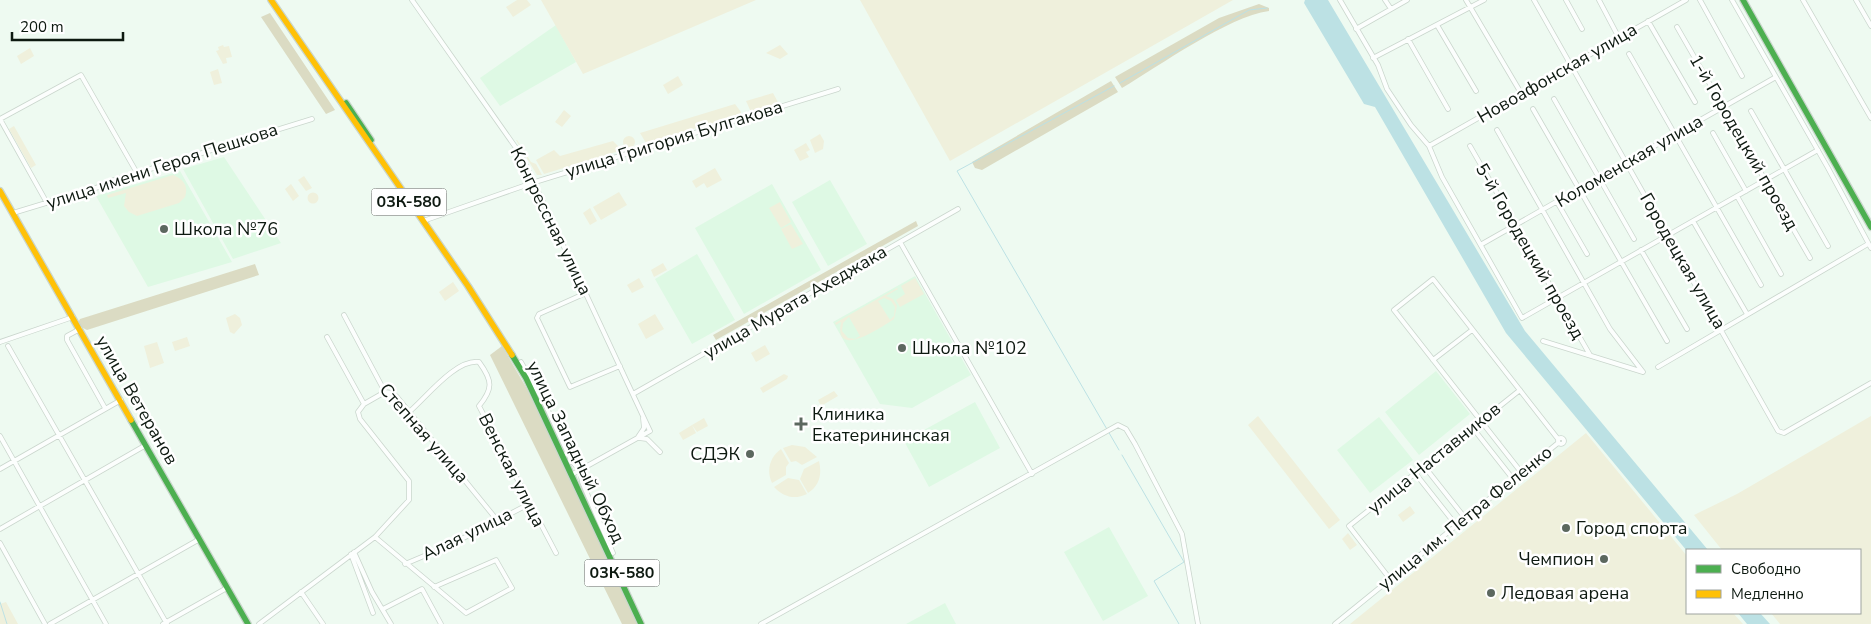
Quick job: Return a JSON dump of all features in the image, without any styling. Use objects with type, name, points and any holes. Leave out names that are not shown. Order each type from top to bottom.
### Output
[{"type":"main road","name":"улица Западный Обход","points":[[273,0],[278,11],[468,286],[534,392],[613,553],[643,624]]},
{"type":"main road","name":"улица Западный Обход","points":[[273,0],[426,220],[521,362],[643,624]]},
{"type":"main road","points":[[1742,0],[1871,227]]},
{"type":"main road","name":"улица Ветеранов","points":[[0,192],[246,624]]},
{"type":"main road","name":"улица Ветеранов","points":[[0,192],[72,317]]},
{"type":"main road","name":"улица Ветеранов","points":[[145,446],[246,624]]},
{"type":"street","name":"Конгрессная улица","points":[[412,0],[512,141],[535,182],[650,431],[637,439]]},
{"type":"street","points":[[1340,0],[1374,58],[1395,102],[1411,126],[1429,146],[1442,177],[1482,244],[1522,318],[1818,150]]},
{"type":"street","points":[[1385,0],[1391,9]]},
{"type":"street","points":[[1356,29],[1407,0]]},
{"type":"street","points":[[1466,0],[1521,93]]},
{"type":"street","points":[[1374,58],[1484,0]]},
{"type":"street","name":"Городецкая улица","points":[[1534,0],[1781,432],[1784,433],[1871,384]]},
{"type":"street","points":[[1566,0],[1582,29]]},
{"type":"street","points":[[1599,0],[1619,38]]},
{"type":"street","name":"Новоафонская улица","points":[[1429,146],[1686,0]]},
{"type":"street","points":[[1700,0],[1742,76]]},
{"type":"street","points":[[1658,367],[1747,314],[1870,246],[1818,150],[1732,0]]},
{"type":"street","points":[[1856,0],[1871,26]]},
{"type":"street","points":[[1805,1],[1871,118]]},
{"type":"street","points":[[1648,21],[1695,102]]},
{"type":"street","points":[[1437,25],[1476,91]]},
{"type":"street","name":"1-й Городецкий проезд","points":[[1677,27],[1810,258]]},
{"type":"street","points":[[1408,39],[1448,109]]},
{"type":"street","points":[[1629,54],[1761,285]]},
{"type":"street","points":[[1772,70],[1780,66]]},
{"type":"street","points":[[48,203],[0,119],[81,75],[137,173]]},
{"type":"street","name":"Коломенская улица","points":[[1482,244],[1776,77]]},
{"type":"street","name":"улица Григория Булгакова","points":[[426,220],[535,182],[838,89]]},
{"type":"street","points":[[1554,100],[1634,239]]},
{"type":"street","points":[[1534,109],[1667,342]]},
{"type":"street","points":[[1751,111],[1828,246]]},
{"type":"street","name":"улица имени Героя Пешкова","points":[[13,213],[312,119]]},
{"type":"street","points":[[1497,130],[1610,329],[1643,372],[1543,341]]},
{"type":"street","points":[[1712,133],[1746,191]]},
{"type":"street","name":"5-й Городецкий проезд","points":[[1470,146],[1590,355]]},
{"type":"street","points":[[1828,168],[1835,164]]},
{"type":"street","points":[[1737,196],[1781,274]]},
{"type":"street","points":[[1557,202],[1587,254]]},
{"type":"street","name":"улица Мурата Ахеджака","points":[[633,394],[958,210]]},
{"type":"street","points":[[1693,221],[1747,314]]},
{"type":"street","points":[[900,242],[1032,474]]},
{"type":"street","points":[[1641,250],[1687,329]]},
{"type":"street","points":[[1520,390],[1433,279],[1394,310],[1521,472]]},
{"type":"street","points":[[586,294],[539,314],[537,318],[570,387],[620,366]]},
{"type":"street","name":"Степная улица","points":[[344,316],[385,392],[392,393],[497,520]]},
{"type":"street","points":[[0,342],[72,317]]},
{"type":"street","points":[[79,330],[67,336],[67,340],[105,408]]},
{"type":"street","points":[[1433,360],[1472,330]]},
{"type":"street","name":"Степная улица","points":[[327,337],[364,404]]},
{"type":"street","points":[[8,346],[61,434],[85,481],[165,624],[225,589]]},
{"type":"street","name":"Венская улица","points":[[408,412],[422,402],[433,387],[452,372],[474,361],[480,362],[490,386],[490,393],[479,406],[556,552]]},
{"type":"street","points":[[521,362],[543,400],[574,464],[587,467]]},
{"type":"street","name":"улица Наставников","points":[[1390,579],[1348,526],[1520,390]]},
{"type":"street","name":"улица им. Петра Феленко","points":[[1335,624],[1558,441],[1520,390]]},
{"type":"street","points":[[259,624],[375,536],[409,500],[409,480],[360,419],[358,412],[364,404],[385,392]]},
{"type":"street","points":[[0,468],[120,400]]},
{"type":"street","points":[[573,474],[637,439],[644,428],[643,415]]},
{"type":"street","points":[[761,624],[1118,425],[1126,428],[1182,534],[1198,624]]},
{"type":"street","points":[[1472,427],[1513,479]]},
{"type":"street","points":[[0,436],[106,624]]},
{"type":"street","points":[[637,439],[647,439],[660,452]]},
{"type":"street","points":[[0,529],[145,446]]},
{"type":"street","points":[[1424,466],[1465,518]]},
{"type":"street","points":[[587,467],[581,479],[613,553]]},
{"type":"street","points":[[1415,473],[1456,525]]},
{"type":"street","name":"Алая улица","points":[[405,564],[450,545],[529,504]]},
{"type":"street","points":[[375,536],[405,564],[466,613],[512,588],[496,560],[434,587]]},
{"type":"street","points":[[50,624],[198,540]]},
{"type":"street","points":[[0,543],[45,624]]},
{"type":"street","points":[[353,553],[372,592],[391,624]]},
{"type":"street","points":[[353,553],[373,613]]},
{"type":"street","points":[[383,609],[422,589],[441,624]]},
{"type":"street","points":[[301,592],[323,624]]},
{"type":"shaded area","points":[[517,0],[527,0],[531,5],[513,17],[506,7]]},
{"type":"shaded area","points":[[541,0],[756,0],[583,74]]},
{"type":"shaded area","points":[[860,0],[1233,0],[950,161]]},
{"type":"shaded area","points":[[1259,4],[1269,8],[1269,11],[1252,15],[1214,32],[1122,88],[1115,77],[1219,18]]},
{"type":"shaded area","points":[[270,13],[335,110],[326,114],[261,17]]},
{"type":"shaded area","points":[[556,25],[576,62],[500,106],[480,78]]},
{"type":"shaded area","points":[[223,45],[224,47],[229,46],[232,57],[226,58],[227,63],[223,64],[216,51],[219,50],[218,47]]},
{"type":"shaded area","points":[[780,45],[788,54],[780,59],[766,53]]},
{"type":"shaded area","points":[[30,48],[34,56],[21,64],[17,56]]},
{"type":"shaded area","points":[[218,69],[222,83],[214,85],[210,72]]},
{"type":"shaded area","points":[[678,76],[683,85],[668,94],[663,85]]},
{"type":"shaded area","points":[[1111,81],[1118,92],[982,170],[975,168],[972,162]]},
{"type":"shaded area","points":[[773,93],[779,104],[751,112],[746,101]]},
{"type":"shaded area","points":[[735,104],[741,112],[740,115],[646,143],[640,133]]},
{"type":"shaded area","points":[[564,110],[571,116],[562,127],[555,122]]},
{"type":"shaded area","points":[[14,126],[36,165],[31,168],[9,129]]},
{"type":"shaded area","points":[[820,134],[824,141],[823,149],[815,153],[810,140]]},
{"type":"shaded area","points":[[627,136],[631,136],[635,142],[631,148],[627,148],[623,144],[623,140]]},
{"type":"shaded area","points":[[516,140],[531,162],[536,164],[542,175],[537,175]]},
{"type":"shaded area","points":[[613,141],[620,148],[619,151],[544,174],[536,160],[554,150],[560,156]]},
{"type":"shaded area","points":[[806,143],[810,150],[806,152],[809,157],[800,161],[794,150]]},
{"type":"shaded area","points":[[224,157],[281,243],[233,259],[183,169]]},
{"type":"shaded area","points":[[715,168],[722,180],[707,188],[704,183],[696,188],[692,181]]},
{"type":"shaded area","name":"Школа №76","points":[[180,171],[232,262],[148,287],[96,196]]},
{"type":"shaded area","points":[[173,175],[184,183],[186,189],[185,197],[179,203],[137,216],[129,212],[124,206],[126,193],[108,198],[107,195]]},
{"type":"shaded area","points":[[304,176],[312,188],[306,191],[298,180]]},
{"type":"shaded area","points":[[830,180],[867,244],[828,266],[792,202]]},
{"type":"shaded area","points":[[291,184],[299,196],[293,201],[285,189]]},
{"type":"shaded area","points":[[772,184],[821,270],[744,314],[695,228]]},
{"type":"shaded area","points":[[313,192],[319,198],[313,204],[307,198]]},
{"type":"shaded area","points":[[619,192],[627,205],[601,220],[593,207]]},
{"type":"shaded area","points":[[780,202],[791,222],[781,228],[769,208]]},
{"type":"shaded area","points":[[590,208],[597,221],[590,225],[583,213]]},
{"type":"shaded area","points":[[916,221],[918,226],[716,340],[713,335]]},
{"type":"shaded area","points":[[791,224],[803,244],[792,249],[781,229]]},
{"type":"shaded area","points":[[697,254],[735,320],[692,344],[655,279]]},
{"type":"shaded area","points":[[663,263],[667,270],[654,277],[651,270]]},
{"type":"shaded area","points":[[255,264],[259,275],[87,330],[77,325],[80,319]]},
{"type":"shaded area","name":"Школа №102","points":[[915,276],[971,375],[912,408],[880,404],[833,322]]},
{"type":"shaded area","points":[[639,278],[644,287],[632,293],[627,285]]},
{"type":"shaded area","points":[[915,278],[924,294],[900,307],[896,300],[905,294],[901,286]]},
{"type":"shaded area","points":[[453,282],[459,291],[445,301],[439,292]]},
{"type":"shaded area","points":[[898,289],[886,296],[893,299],[897,306],[894,319],[870,333],[860,338],[851,340],[844,339],[841,333],[841,322],[836,325],[835,323]],"holes":[[[884,298],[891,301],[895,307],[894,316],[890,320],[878,301]],[[849,317],[860,336],[855,339],[848,338],[842,331],[843,323]]]},
{"type":"shaded area","points":[[235,314],[240,318],[242,325],[234,334],[230,332],[226,318]]},
{"type":"shaded area","points":[[655,314],[664,329],[646,339],[638,324]]},
{"type":"shaded area","points":[[187,337],[190,346],[175,351],[172,342]]},
{"type":"shaded area","points":[[157,342],[164,363],[150,368],[144,346]]},
{"type":"shaded area","points":[[765,345],[770,354],[756,362],[751,353]]},
{"type":"shaded area","points":[[502,346],[527,389],[639,624],[622,624],[490,355]]},
{"type":"shaded area","points":[[1436,371],[1470,414],[1419,455],[1385,412]]},
{"type":"shaded area","points":[[784,374],[788,376],[787,379],[763,393],[760,388]]},
{"type":"shaded area","points":[[834,391],[838,396],[821,406],[818,400]]},
{"type":"shaded area","points":[[975,402],[1000,448],[929,487],[904,441]]},
{"type":"shaded area","points":[[1258,416],[1340,520],[1329,529],[1248,425]]},
{"type":"shaded area","points":[[1871,416],[1871,624],[1780,624],[1772,614],[1861,614],[1861,549],[1721,549],[1694,515],[1737,494]]},
{"type":"shaded area","points":[[1379,417],[1413,460],[1370,493],[1337,450]]},
{"type":"shaded area","points":[[704,418],[708,426],[697,432],[692,425]]},
{"type":"shaded area","points":[[692,425],[696,433],[683,440],[679,433]]},
{"type":"shaded area","name":"Город спорта","points":[[1586,433],[1686,555],[1686,614],[1734,614],[1743,624],[1350,624]]},
{"type":"shaded area","points":[[792,445],[805,447],[817,457],[802,465],[796,461],[791,462],[783,448]]},
{"type":"shaded area","points":[[781,449],[789,463],[786,467],[786,475],[772,483],[769,473],[770,464],[774,456]]},
{"type":"shaded area","points":[[819,461],[818,483],[808,493],[800,479],[804,469]]},
{"type":"shaded area","points":[[788,478],[799,480],[807,494],[798,497],[789,496],[781,493],[774,487]]},
{"type":"shaded area","points":[[1410,506],[1415,513],[1403,522],[1398,515]]},
{"type":"shaded area","points":[[1109,527],[1148,596],[1103,621],[1064,552]]},
{"type":"shaded area","points":[[1348,533],[1357,545],[1350,550],[1342,539]]},
{"type":"shaded area","points":[[6,602],[18,624],[0,624],[0,604]]},
{"type":"shaded area","points":[[945,603],[956,624],[906,624]]},
{"type":"water","points":[[1305,0],[1328,0],[1525,331],[1707,549],[1686,550],[1506,333],[1375,107],[1364,104],[1304,3]]},
{"type":"water","points":[[1739,614],[1761,614],[1770,624],[1747,624]]},
{"type":"waterway","points":[[1120,83],[1249,10],[1267,8]]},
{"type":"waterway","points":[[1114,86],[957,171],[1119,450]]},
{"type":"waterway","points":[[1122,455],[1184,562],[1154,581],[1179,624]]},
{"type":"waterway","points":[[0,602],[7,624]]},
{"type":"traffic: fast","points":[[1743,0],[1871,227]]},
{"type":"traffic: fast","points":[[346,103],[371,140]]},
{"type":"traffic: fast","points":[[512,355],[526,378],[641,624]]},
{"type":"traffic: fast","points":[[131,420],[248,624]]},
{"type":"traffic: slow","points":[[271,0],[468,286],[512,355]]},
{"type":"traffic: slow","points":[[0,191],[131,420]]},
{"type":"place","name":"Школа №76","points":[[164,229]]},
{"type":"place","name":"Школа №102","points":[[902,348]]},
{"type":"place","name":"Клиника Екатерининская","points":[[801,424]]},
{"type":"place","name":"СДЭК","points":[[750,454]]},
{"type":"place","name":"Город спорта","points":[[1566,528]]},
{"type":"place","name":"Чемпион","points":[[1604,559]]},
{"type":"place","name":"Ледовая арена","points":[[1491,593]]}]
